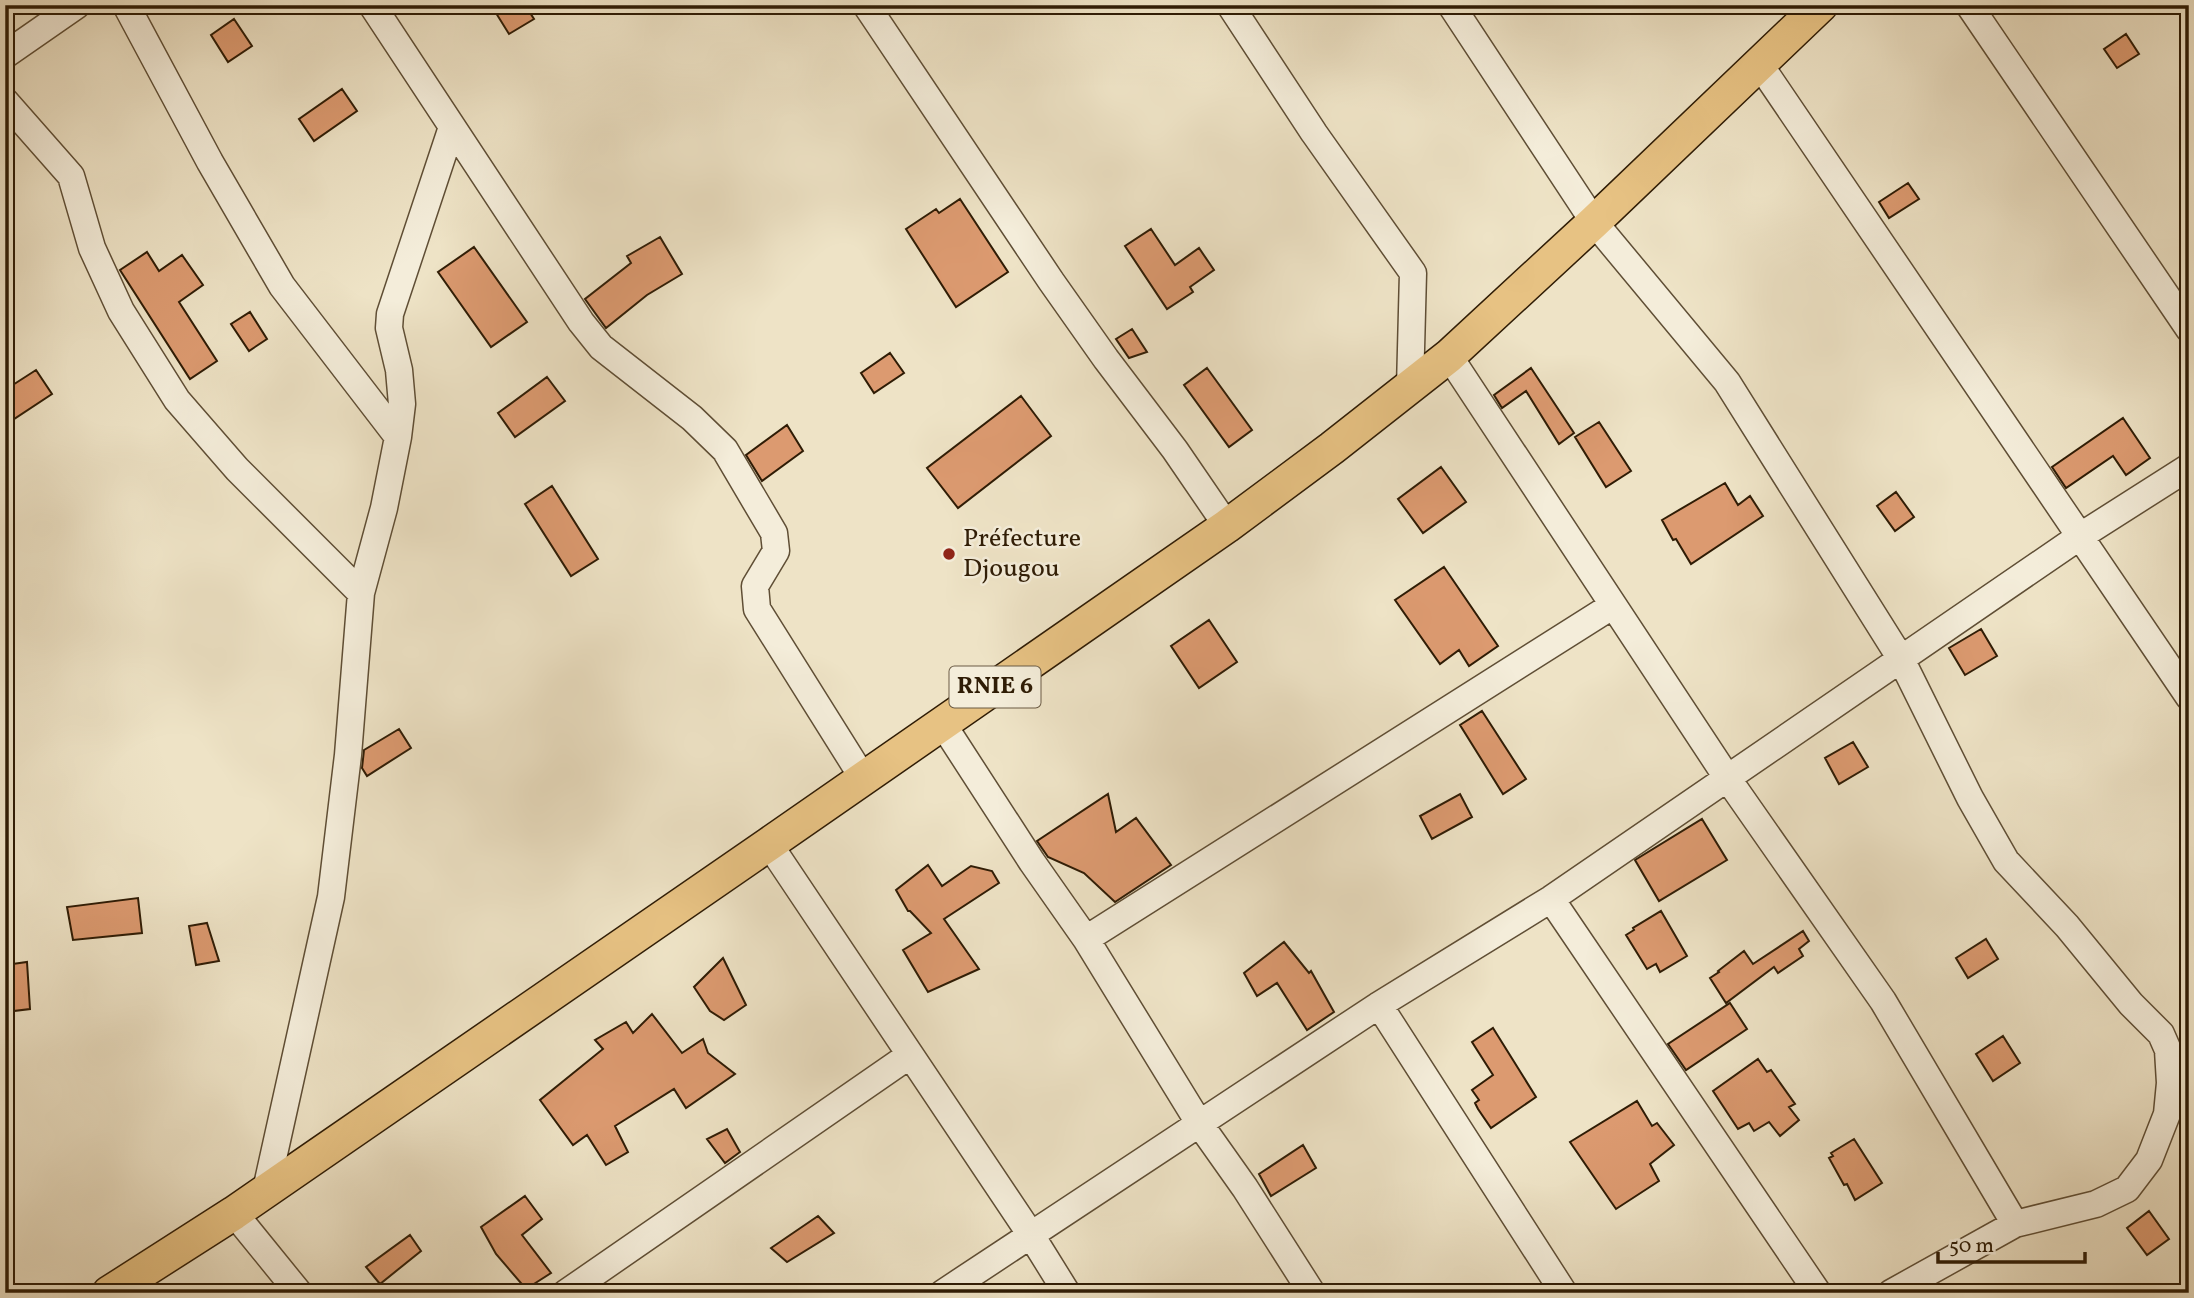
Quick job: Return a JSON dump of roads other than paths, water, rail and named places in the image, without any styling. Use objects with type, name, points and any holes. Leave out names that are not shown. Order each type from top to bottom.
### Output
[{"type":"main road","name":"RNIE 6","points":[[109,1293],[234,1213],[1227,526],[1449,356],[1821,5]]},
{"type":"street","points":[[5,55],[76,5]]},
{"type":"street","points":[[126,5],[282,286],[398,437]]},
{"type":"street","points":[[372,5],[581,322],[601,347],[692,418],[725,450],[774,533],[776,551],[755,586],[757,608],[863,778]]},
{"type":"street","points":[[866,5],[1074,314],[1175,450],[1227,526]]},
{"type":"street","points":[[1230,5],[1314,133],[1413,273],[1410,387]]},
{"type":"street","points":[[1451,5],[1594,222],[1727,382],[1901,659],[1970,798],[2007,860],[2161,1034],[2168,1050],[2170,1083],[2167,1114],[2149,1160],[2127,1189],[2096,1204],[2015,1224],[1891,1293]]},
{"type":"street","points":[[1969,5],[2189,329]]},
{"type":"street","points":[[1760,65],[2189,698]]},
{"type":"street","points":[[5,101],[71,176],[92,248],[121,311],[177,400],[237,469],[361,593]]},
{"type":"street","points":[[266,1190],[331,897],[348,755],[361,593],[384,508],[398,437],[402,404],[400,370],[389,328],[390,314],[452,127]]},
{"type":"street","points":[[1449,356],[1728,779],[1883,1001],[2015,1224]]},
{"type":"street","points":[[943,1293],[1379,1004],[1551,899],[2079,537],[2189,467]]},
{"type":"street","points":[[1086,939],[1612,606]]},
{"type":"street","points":[[942,723],[1032,862],[1086,939],[1199,1124],[1245,1188],[1312,1293]]},
{"type":"street","points":[[769,844],[1068,1293]]},
{"type":"street","points":[[1551,899],[1818,1293]]},
{"type":"street","points":[[1379,1004],[1564,1293]]},
{"type":"street","points":[[566,1293],[910,1055]]},
{"type":"street","points":[[234,1213],[299,1293]]},
{"type":"place","name":"Préfecture Djougou","points":[[949,554]]}]
